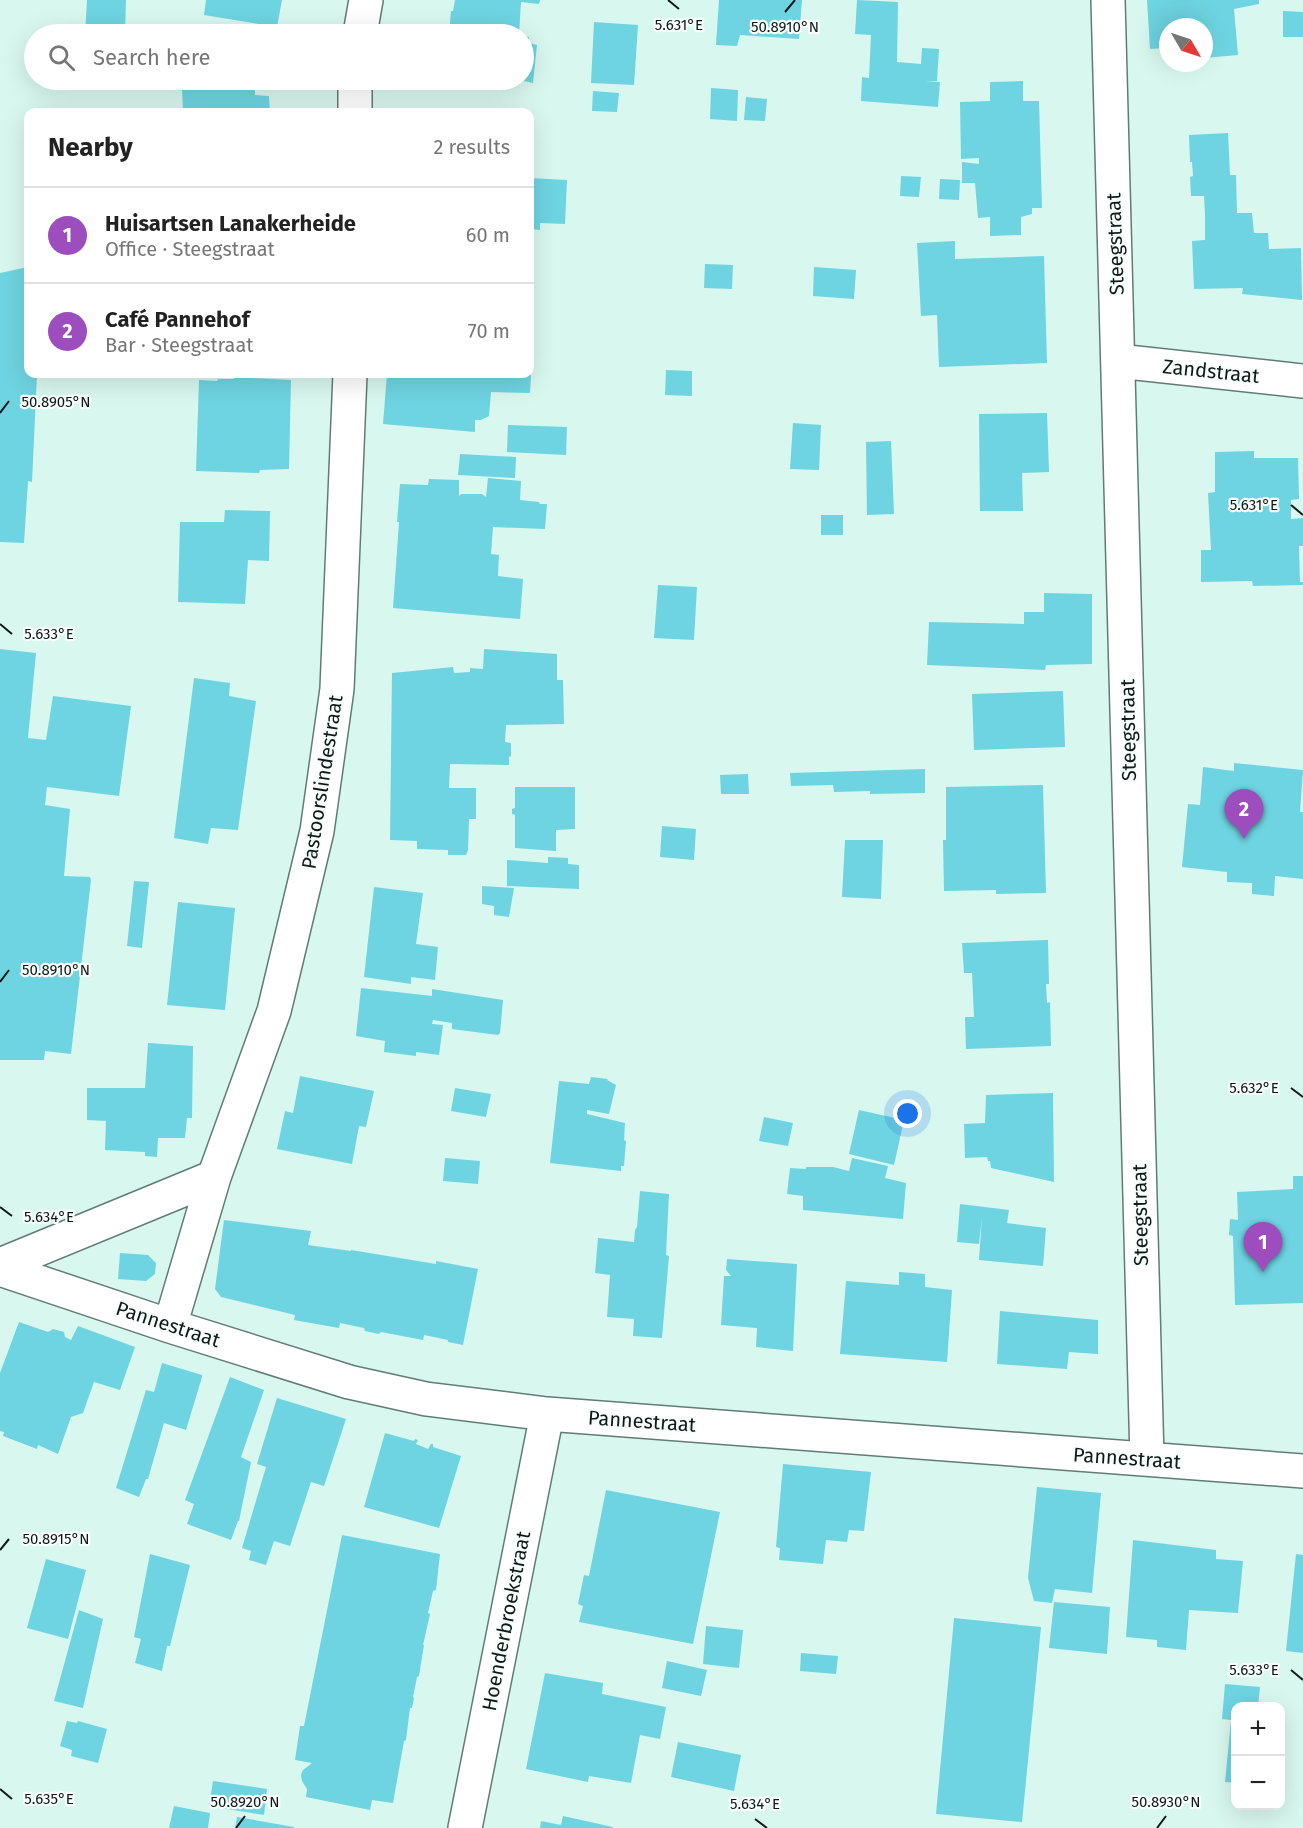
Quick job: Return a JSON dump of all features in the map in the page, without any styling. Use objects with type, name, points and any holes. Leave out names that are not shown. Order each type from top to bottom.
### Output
[{"type":"street","points":[[362,24],[366,0]]},
{"type":"street","name":"Steegstraat","points":[[1108,0],[1147,1459]]},
{"type":"street","points":[[355,108],[356,90]]},
{"type":"street","name":"Zandstraat","points":[[1118,362],[1303,381]]},
{"type":"street","name":"Pastoorslindestraat","points":[[170,1326],[214,1176],[274,1011],[317,831],[337,689],[350,378]]},
{"type":"street","points":[[0,1267],[214,1176]]},
{"type":"street","name":"Pannestraat","points":[[0,1267],[170,1326],[350,1382],[426,1399],[547,1414],[1303,1471]]},
{"type":"street","name":"Hoenderbroekstraat","points":[[465,1828],[547,1414]]},
{"type":"building","points":[[87,0],[126,0],[125,24],[86,24]]},
{"type":"building","points":[[206,0],[282,0],[278,24],[259,24],[204,15]]},
{"type":"building","points":[[455,0],[540,0],[539,4],[521,2],[520,24],[450,24],[451,11],[453,11]]},
{"type":"building","points":[[719,0],[802,0],[799,39],[740,35],[737,46],[716,45]]},
{"type":"building","points":[[857,0],[898,2],[897,62],[921,64],[922,48],[939,49],[937,81],[925,81],[940,82],[938,107],[861,101],[862,77],[869,78],[871,35],[855,34]]},
{"type":"building","points":[[1147,0],[1259,0],[1259,4],[1234,9],[1238,55],[1213,57],[1213,18],[1159,18],[1159,48],[1150,49]]},
{"type":"building","points":[[1283,11],[1303,12],[1303,37],[1283,37]]},
{"type":"building","points":[[594,22],[638,25],[634,85],[591,83]]},
{"type":"building","points":[[534,44],[537,45],[534,74]]},
{"type":"building","points":[[1023,81],[1023,101],[1039,101],[1042,208],[1032,208],[1032,214],[1021,217],[1021,235],[990,236],[990,217],[978,218],[975,183],[962,183],[962,162],[979,164],[979,158],[961,159],[960,102],[990,101],[990,82]]},
{"type":"building","points":[[711,88],[738,90],[737,121],[710,119]]},
{"type":"building","points":[[182,90],[255,90],[255,95],[269,96],[270,108],[183,108]]},
{"type":"building","points":[[593,91],[619,93],[617,112],[592,111]]},
{"type":"building","points":[[746,97],[767,99],[765,121],[744,120]]},
{"type":"building","points":[[1228,133],[1230,175],[1236,175],[1237,213],[1252,213],[1254,233],[1268,233],[1269,249],[1301,248],[1302,300],[1242,294],[1243,288],[1194,289],[1192,241],[1205,240],[1205,215],[1204,196],[1191,196],[1190,177],[1193,176],[1189,135]]},
{"type":"building","points":[[901,176],[921,177],[919,197],[900,196]]},
{"type":"building","points":[[534,178],[567,180],[565,224],[540,223],[540,230],[534,229]]},
{"type":"building","points":[[940,179],[960,180],[959,200],[939,199]]},
{"type":"building","points":[[955,241],[955,259],[1044,256],[1047,363],[939,367],[937,315],[921,316],[917,243]]},
{"type":"building","points":[[705,264],[733,265],[732,289],[704,288]]},
{"type":"building","points":[[814,267],[856,270],[854,299],[813,296]]},
{"type":"building","points":[[24,268],[24,378],[37,378],[32,482],[28,481],[24,543],[0,542],[0,273]]},
{"type":"building","points":[[666,370],[692,371],[692,396],[665,395]]},
{"type":"building","points":[[387,378],[531,378],[530,393],[491,392],[489,416],[475,420],[475,432],[383,424]]},
{"type":"building","points":[[199,380],[291,380],[289,469],[260,470],[259,473],[196,471]]},
{"type":"building","points":[[1047,413],[1049,472],[1022,473],[1023,511],[980,511],[979,414]]},
{"type":"building","points":[[793,423],[821,425],[819,470],[790,469]]},
{"type":"building","points":[[508,425],[567,427],[566,455],[507,452]]},
{"type":"building","points":[[891,441],[894,514],[867,515],[866,442]]},
{"type":"building","points":[[1254,451],[1254,458],[1298,458],[1299,499],[1291,500],[1291,519],[1303,518],[1303,546],[1299,546],[1300,582],[1303,582],[1303,585],[1253,586],[1252,581],[1201,582],[1201,550],[1211,550],[1208,493],[1215,492],[1215,452]]},
{"type":"building","points":[[460,454],[516,457],[515,478],[458,475]]},
{"type":"building","points":[[488,478],[521,481],[520,500],[547,504],[545,529],[493,527],[491,554],[499,555],[498,576],[523,579],[520,619],[393,608],[400,484],[428,485],[429,479],[459,480],[459,496],[461,494],[482,494],[486,497]]},
{"type":"building","points":[[225,510],[270,511],[269,561],[248,560],[245,604],[178,602],[180,522],[224,522]]},
{"type":"building","points":[[821,515],[843,515],[843,535],[821,535]]},
{"type":"building","points":[[658,585],[697,587],[694,640],[654,638]]},
{"type":"building","points":[[1044,593],[1092,594],[1092,664],[1046,665],[1045,670],[927,665],[929,622],[1024,624],[1024,612],[1044,612]]},
{"type":"building","points":[[0,649],[36,653],[28,738],[46,740],[53,696],[131,706],[119,796],[47,787],[45,805],[70,809],[64,876],[90,877],[91,880],[71,1054],[45,1051],[44,1060],[0,1060]]},
{"type":"building","points":[[484,649],[557,654],[557,680],[563,680],[564,724],[506,725],[505,742],[511,743],[509,765],[450,764],[449,788],[476,788],[476,819],[469,819],[466,855],[448,855],[448,850],[417,849],[417,841],[390,840],[392,673],[453,667],[454,673],[470,672],[470,668],[483,669]]},
{"type":"building","points":[[194,678],[230,683],[229,696],[256,701],[238,830],[211,828],[208,844],[174,838]]},
{"type":"building","points":[[1063,691],[1065,747],[974,750],[972,694]]},
{"type":"building","points":[[1234,763],[1303,770],[1300,812],[1303,812],[1303,879],[1275,876],[1274,896],[1252,894],[1252,883],[1227,882],[1227,872],[1182,867],[1188,804],[1200,805],[1203,767],[1234,771]]},
{"type":"building","points":[[925,769],[925,793],[870,794],[870,791],[834,792],[833,785],[791,786],[790,773]]},
{"type":"building","points":[[748,774],[749,794],[721,794],[720,775]]},
{"type":"building","points":[[1043,785],[1046,893],[996,894],[996,890],[944,891],[943,840],[946,840],[946,787]]},
{"type":"building","points":[[515,787],[575,787],[575,829],[556,830],[556,851],[515,848],[515,815],[512,814],[512,809],[515,808]]},
{"type":"building","points":[[662,826],[696,829],[694,860],[660,857]]},
{"type":"building","points":[[845,840],[883,840],[881,899],[842,897]]},
{"type":"building","points":[[548,857],[568,858],[568,864],[579,865],[579,889],[507,886],[507,860],[548,863]]},
{"type":"building","points":[[134,881],[149,882],[142,948],[127,946]]},
{"type":"building","points":[[482,886],[514,888],[509,917],[494,915],[494,906],[482,904]]},
{"type":"building","points":[[374,887],[423,893],[416,944],[438,947],[435,980],[411,977],[411,984],[364,977]]},
{"type":"building","points":[[178,902],[235,908],[225,1010],[167,1005]]},
{"type":"building","points":[[1048,940],[1049,984],[1046,984],[1047,1003],[1050,1002],[1051,1046],[966,1049],[965,1017],[974,1017],[972,973],[964,973],[962,943]]},
{"type":"building","points":[[361,988],[432,996],[432,989],[503,1000],[500,1033],[498,1035],[452,1029],[452,1023],[433,1020],[432,1024],[443,1025],[439,1055],[416,1052],[416,1056],[384,1052],[385,1041],[356,1036]]},
{"type":"building","points":[[148,1043],[193,1046],[192,1118],[187,1118],[185,1138],[158,1138],[157,1157],[145,1156],[145,1152],[105,1150],[106,1121],[87,1120],[87,1088],[145,1088]]},
{"type":"building","points":[[300,1076],[374,1091],[366,1127],[359,1126],[352,1164],[277,1149],[285,1111],[293,1113]]},
{"type":"building","points":[[591,1077],[608,1079],[616,1085],[609,1114],[587,1110],[587,1114],[625,1123],[624,1166],[621,1166],[621,1171],[550,1163],[559,1081],[589,1084]]},
{"type":"building","points":[[455,1088],[491,1094],[486,1117],[451,1111]]},
{"type":"building","points":[[1053,1093],[1054,1182],[991,1168],[987,1157],[965,1158],[964,1124],[985,1123],[986,1095]]},
{"type":"building","points":[[859,1110],[904,1120],[894,1165],[849,1154]]},
{"type":"building","points":[[764,1117],[793,1123],[788,1146],[759,1141]]},
{"type":"building","points":[[445,1158],[480,1161],[478,1184],[443,1181]]},
{"type":"building","points":[[852,1158],[888,1166],[885,1178],[906,1183],[903,1219],[803,1210],[803,1196],[787,1194],[790,1168],[833,1167],[849,1171]]},
{"type":"building","points":[[1293,1176],[1303,1176],[1303,1303],[1235,1305],[1233,1236],[1229,1235],[1230,1219],[1238,1220],[1237,1192],[1293,1189]]},
{"type":"building","points":[[640,1191],[669,1194],[666,1255],[669,1256],[662,1338],[633,1336],[634,1319],[607,1317],[610,1275],[595,1273],[598,1238],[634,1242]]},
{"type":"building","points":[[960,1204],[1009,1210],[1007,1223],[1046,1228],[1043,1266],[979,1260],[982,1217],[979,1244],[957,1242]]},
{"type":"building","points":[[224,1220],[311,1231],[308,1245],[436,1264],[436,1261],[478,1269],[463,1345],[424,1335],[423,1340],[381,1332],[379,1334],[340,1323],[339,1328],[294,1320],[295,1315],[221,1297],[215,1289]]},
{"type":"building","points":[[120,1253],[148,1255],[156,1263],[155,1274],[146,1281],[118,1279]]},
{"type":"building","points":[[727,1259],[797,1264],[793,1351],[756,1347],[757,1328],[721,1325],[724,1276],[731,1276],[726,1270]]},
{"type":"building","points":[[899,1272],[925,1274],[925,1287],[952,1290],[947,1362],[840,1354],[846,1281],[899,1285]]},
{"type":"building","points":[[1000,1311],[1098,1320],[1098,1354],[1069,1352],[1067,1369],[997,1364]]},
{"type":"building","points":[[19,1322],[48,1332],[53,1329],[64,1332],[65,1337],[71,1340],[78,1326],[135,1347],[120,1390],[94,1382],[83,1413],[71,1417],[58,1454],[38,1445],[37,1449],[3,1436],[4,1432],[0,1431],[0,1373]]},
{"type":"building","points":[[162,1363],[202,1375],[202,1377],[186,1430],[164,1423],[148,1479],[139,1497],[116,1488],[146,1390],[154,1392]]},
{"type":"building","points":[[230,1377],[264,1390],[241,1457],[251,1462],[239,1521],[231,1540],[187,1524],[194,1504],[185,1500]]},
{"type":"building","points":[[277,1398],[346,1419],[324,1486],[311,1482],[290,1546],[274,1541],[266,1565],[249,1560],[251,1551],[242,1548],[266,1467],[257,1464]]},
{"type":"building","points":[[385,1433],[414,1441],[418,1440],[416,1444],[428,1449],[433,1444],[433,1447],[461,1456],[439,1528],[364,1507]]},
{"type":"building","points":[[783,1464],[871,1472],[864,1531],[849,1530],[847,1542],[826,1540],[823,1564],[779,1560],[780,1548],[776,1547]]},
{"type":"building","points":[[1037,1487],[1101,1493],[1092,1593],[1055,1589],[1052,1603],[1034,1601],[1028,1578]]},
{"type":"building","points":[[606,1490],[720,1512],[693,1644],[579,1622],[583,1606],[578,1604],[584,1575],[589,1576]]},
{"type":"building","points":[[342,1535],[440,1554],[436,1590],[433,1591],[428,1613],[430,1614],[419,1676],[412,1708],[410,1708],[393,1803],[372,1800],[370,1810],[306,1797],[307,1789],[301,1775],[303,1770],[312,1763],[295,1760],[300,1726],[304,1726]]},
{"type":"building","points":[[1133,1540],[1216,1550],[1216,1559],[1243,1561],[1238,1613],[1189,1610],[1186,1650],[1157,1647],[1157,1640],[1126,1637]]},
{"type":"building","points":[[150,1554],[190,1565],[162,1671],[135,1663],[141,1639],[134,1637]]},
{"type":"building","points":[[1296,1554],[1303,1555],[1303,1653],[1286,1651]]},
{"type":"building","points":[[46,1559],[86,1570],[68,1639],[27,1628]]},
{"type":"building","points":[[1054,1602],[1110,1607],[1107,1654],[1049,1648]]},
{"type":"building","points":[[79,1610],[103,1619],[83,1708],[54,1701]]},
{"type":"building","points":[[954,1618],[1041,1627],[1022,1822],[936,1814]]},
{"type":"building","points":[[706,1626],[743,1630],[739,1668],[703,1664]]},
{"type":"building","points":[[801,1653],[838,1656],[836,1674],[800,1671]]},
{"type":"building","points":[[667,1661],[707,1670],[701,1696],[662,1688]]},
{"type":"building","points":[[545,1673],[603,1683],[602,1694],[666,1707],[660,1739],[640,1735],[631,1783],[589,1776],[588,1782],[526,1769]]},
{"type":"building","points":[[1225,1684],[1260,1687],[1258,1702],[1231,1702],[1231,1720],[1222,1719]]},
{"type":"building","points":[[1231,1720],[1231,1783],[1225,1782]]},
{"type":"building","points":[[67,1721],[77,1723],[78,1721],[107,1729],[98,1763],[71,1756],[72,1750],[60,1746]]},
{"type":"building","points":[[678,1742],[741,1755],[734,1791],[671,1777]]},
{"type":"building","points":[[213,1781],[267,1789],[264,1815],[209,1806]]},
{"type":"building","points":[[174,1806],[210,1813],[208,1828],[169,1828]]},
{"type":"building","points":[[563,1816],[613,1828],[540,1828],[541,1821],[561,1825]]},
{"type":"building","points":[[237,1817],[294,1827],[294,1828],[235,1828]]},
{"type":"place","name":"Café Pannehof","points":[[1244,839]]},
{"type":"place","name":"Huisartsen Lanakerheide","points":[[1263,1272]]}]
